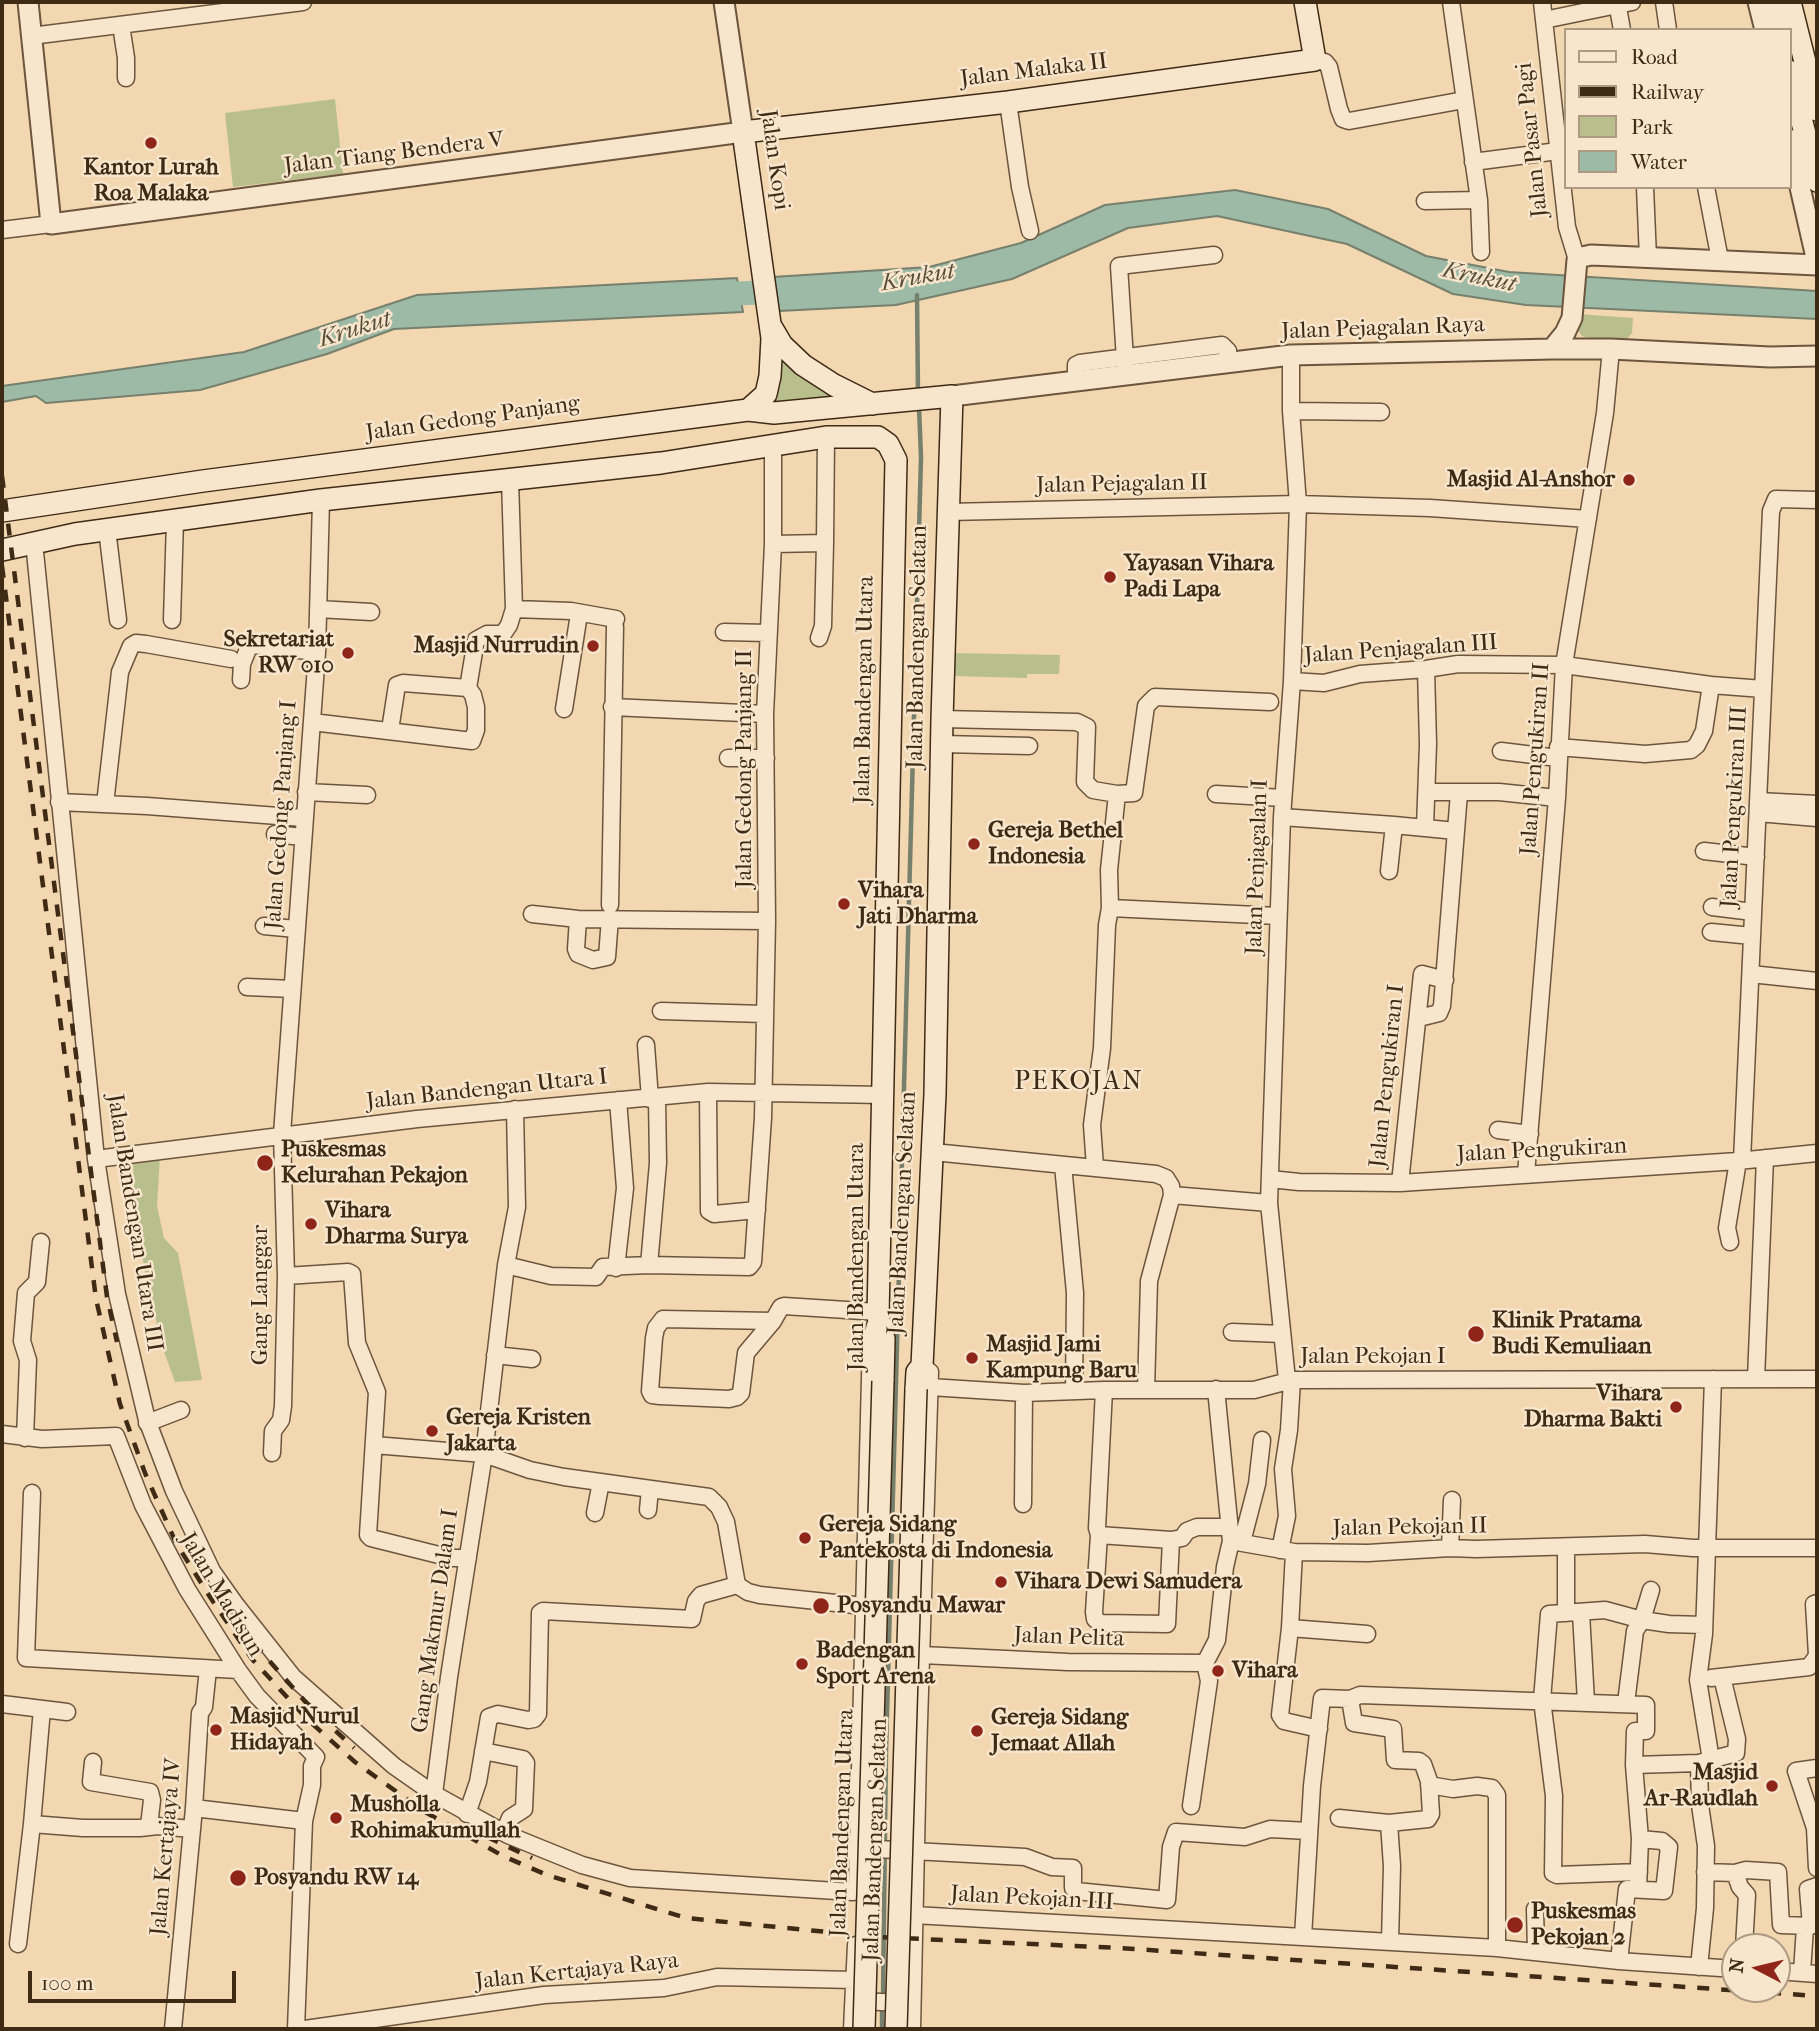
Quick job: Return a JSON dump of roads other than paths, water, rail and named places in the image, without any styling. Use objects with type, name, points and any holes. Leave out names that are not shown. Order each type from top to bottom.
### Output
[{"type":"main road","points":[[1305,2],[1322,63]]},
{"type":"main road","points":[[1772,2],[1778,28]]},
{"type":"main road","points":[[1790,2],[1817,110]]},
{"type":"main road","name":"Jalan Malaka II","points":[[743,132],[1322,63]]},
{"type":"main road","points":[[1791,79],[1817,181]]},
{"type":"main road","name":"Jalan Kopi","points":[[743,132],[771,321],[776,338],[803,365],[873,405]]},
{"type":"main road","name":"Jalan Kopi","points":[[747,410],[766,394],[770,376],[771,321]]},
{"type":"main road","name":"Jalan Gedong Panjang","points":[[2,511],[203,481],[747,410],[774,413],[952,396]]},
{"type":"main road","name":"Jalan Bandengan Selatan","points":[[896,2029],[923,1388],[917,1372],[922,1366],[933,1152],[952,396]]},
{"type":"main road","points":[[2,550],[107,529],[321,500],[661,463],[826,437]]},
{"type":"main road","name":"Jalan Bandengan Utara","points":[[826,437],[878,437],[888,444],[896,460],[878,1314],[884,1339],[864,2029]]},
{"type":"main road","points":[[320,467],[321,500]]},
{"type":"street","points":[[2,230],[51,223],[28,2]]},
{"type":"street","points":[[31,36],[303,2]]},
{"type":"street","name":"Jalan Kopi","points":[[724,2],[743,132]]},
{"type":"street","points":[[1451,2],[1479,200],[1481,252]]},
{"type":"street","name":"Jalan Pasar Pagi","points":[[1542,2],[1563,178]]},
{"type":"street","points":[[1664,2],[1668,28]]},
{"type":"street","points":[[1758,2],[1764,28]]},
{"type":"street","points":[[1796,2],[1816,75]]},
{"type":"street","points":[[1544,20],[1622,3],[1622,28]]},
{"type":"street","points":[[121,25],[126,78]]},
{"type":"street","points":[[1322,63],[1343,119],[1349,121],[1464,100]]},
{"type":"street","points":[[1008,102],[1020,187],[1030,231]]},
{"type":"street","name":"Jalan Tiang Bendera V","points":[[51,223],[743,132]]},
{"type":"street","points":[[1473,162],[1560,142]]},
{"type":"street","points":[[1576,266],[1591,255],[1817,264],[1791,148]]},
{"type":"street","name":"Jalan Pasar Pagi","points":[[1552,349],[1565,333],[1572,318],[1576,266],[1567,227],[1564,189]]},
{"type":"street","points":[[1645,189],[1648,258]]},
{"type":"street","points":[[1706,189],[1720,260]]},
{"type":"street","points":[[1425,201],[1479,200]]},
{"type":"street","points":[[1125,366],[1119,266],[1214,255]]},
{"type":"street","name":"Jalan Pejagalan Raya","points":[[952,396],[1076,381],[1125,366],[1229,362],[1291,355],[1611,349],[1770,357],[1817,356]]},
{"type":"street","name":"Jalan Pengukiran II","points":[[1526,1174],[1557,798],[1564,665],[1605,413],[1611,349]]},
{"type":"street","name":"Jalan Penjagalan I","points":[[1291,355],[1291,411],[1298,504],[1292,681],[1280,703],[1283,798],[1269,1203],[1289,1380],[1289,1430],[1283,1469],[1290,1628],[1280,1715],[1284,1721],[1319,1729]]},
{"type":"street","points":[[1291,411],[1381,412]]},
{"type":"street","points":[[819,638],[822,626],[825,543],[826,437]]},
{"type":"street","name":"Jalan Gedong Panjang II","points":[[649,1265],[749,1267],[753,1262],[763,1118],[767,920],[765,714],[773,544],[773,446]]},
{"type":"street","points":[[312,722],[474,740],[476,708],[468,688],[476,640],[486,634],[503,634],[511,617],[510,480]]},
{"type":"street","name":"Jalan Pengukiran III","points":[[1730,1242],[1727,1228],[1740,1161],[1751,974],[1773,502],[1783,498],[1817,500]]},
{"type":"street","name":"Jalan Gedong Panjang I","points":[[282,1134],[317,652],[321,500]]},
{"type":"street","name":"Jalan Pejagalan II","points":[[948,512],[1298,504],[1430,508],[1588,519]]},
{"type":"street","points":[[172,620],[175,520]]},
{"type":"street","points":[[107,529],[118,620]]},
{"type":"street","name":"Jalan Bandengan Utara III","points":[[34,542],[96,1159],[117,1294],[147,1423],[174,1491],[212,1571],[293,1677],[394,1766],[434,1794],[504,1833],[582,1865],[630,1878],[847,1893],[853,1892],[857,1886],[860,1848]]},
{"type":"street","points":[[773,544],[825,543]]},
{"type":"street","points":[[318,609],[370,611]]},
{"type":"street","points":[[511,617],[571,611],[615,623],[607,957],[593,960],[578,954],[578,919]]},
{"type":"street","points":[[564,709],[579,614]]},
{"type":"street","points":[[724,632],[768,633]]},
{"type":"street","points":[[105,804],[120,672],[131,646],[136,643],[146,644],[231,659]]},
{"type":"street","points":[[241,680],[242,664],[248,649],[253,645],[317,652]]},
{"type":"street","name":"Jalan Penjagalan III","points":[[1292,681],[1324,682],[1360,674],[1426,670],[1458,664],[1564,665],[1711,685],[1763,689]]},
{"type":"street","points":[[1425,827],[1426,670]]},
{"type":"street","points":[[390,730],[397,685],[403,683],[468,688]]},
{"type":"street","points":[[1501,751],[1646,754],[1691,750],[1697,745],[1704,731],[1711,685]]},
{"type":"street","points":[[942,719],[1084,724],[1088,733],[1085,782],[1093,790],[1117,794],[1134,793],[1146,706],[1155,697],[1280,703]]},
{"type":"street","points":[[612,707],[765,714]]},
{"type":"street","points":[[942,744],[1029,746]]},
{"type":"street","points":[[728,758],[766,758]]},
{"type":"street","points":[[306,792],[367,795]]},
{"type":"street","points":[[1427,792],[1499,792],[1557,798]]},
{"type":"street","points":[[1419,1018],[1438,1013],[1442,1006],[1459,793]]},
{"type":"street","points":[[1095,1167],[1092,1125],[1102,1048],[1110,908],[1109,870],[1117,794]]},
{"type":"street","points":[[1216,794],[1283,798]]},
{"type":"street","points":[[59,802],[304,818]]},
{"type":"street","points":[[1758,807],[1817,804]]},
{"type":"street","points":[[1758,807],[1817,818]]},
{"type":"street","points":[[1282,817],[1456,831]]},
{"type":"street","points":[[1389,871],[1394,825]]},
{"type":"street","points":[[275,834],[302,836]]},
{"type":"street","points":[[1704,851],[1756,857]]},
{"type":"street","points":[[1712,907],[1754,912]]},
{"type":"street","points":[[1110,908],[1278,916]]},
{"type":"street","points":[[532,914],[578,919],[610,911],[767,920]]},
{"type":"street","points":[[264,926],[296,929]]},
{"type":"street","points":[[1711,932],[1752,936]]},
{"type":"street","name":"Jalan Pengukiran I","points":[[1400,1182],[1422,974],[1445,980]]},
{"type":"street","points":[[1751,974],[1817,981]]},
{"type":"street","points":[[247,987],[292,989]]},
{"type":"street","points":[[661,1011],[764,1014]]},
{"type":"street","points":[[506,1265],[551,1276],[596,1277],[600,1275],[602,1268],[649,1265],[658,1163],[646,1045]]},
{"type":"street","points":[[708,1092],[709,1211],[714,1214],[757,1210]]},
{"type":"street","name":"Jalan Bandengan Utara I","points":[[96,1159],[282,1134],[708,1092],[884,1095]]},
{"type":"street","points":[[616,1268],[625,1188],[618,1100]]},
{"type":"street","name":"Gang Makmur Dalam I","points":[[434,1794],[449,1677],[484,1454],[506,1265],[517,1207],[515,1109]]},
{"type":"street","points":[[1498,1130],[1530,1134]]},
{"type":"street","name":"Gang Langgar","points":[[272,1453],[273,1431],[281,1420],[283,1406],[286,1276],[282,1134]]},
{"type":"street","points":[[933,1152],[1095,1167],[1156,1174],[1166,1178],[1172,1195],[1149,1281],[1146,1390]]},
{"type":"street","name":"Jalan Pengukiran","points":[[1269,1179],[1299,1182],[1400,1182],[1740,1161],[1817,1153]]},
{"type":"street","points":[[1756,1379],[1765,1158]]},
{"type":"street","points":[[1063,1165],[1075,1293],[1074,1391]]},
{"type":"street","points":[[1172,1195],[1269,1203]]},
{"type":"street","points":[[2,1434],[25,1438],[28,1360],[22,1341],[26,1293],[37,1282],[41,1242]]},
{"type":"street","points":[[286,1276],[348,1272],[352,1274],[357,1343],[377,1392],[368,1535],[371,1538],[452,1558],[468,1558]]},
{"type":"street","points":[[773,1321],[663,1319],[653,1338],[650,1391],[652,1395],[660,1396],[729,1399],[737,1397],[741,1393],[746,1353],[773,1321],[781,1307],[793,1305],[878,1314],[871,1339],[860,1848],[1025,1857],[1052,1867],[1073,1868],[1073,1888],[1076,1891],[1167,1900],[1171,1847],[1175,1832],[1245,1837],[1270,1829],[1309,1831]]},
{"type":"street","points":[[1232,1332],[1282,1334]]},
{"type":"street","points":[[495,1355],[532,1359]]},
{"type":"street","points":[[1699,1967],[1705,1908],[1706,1846],[1700,1805],[1705,1762],[1698,1680],[1707,1549],[1713,1379]]},
{"type":"street","name":"Jalan Pekojan I","points":[[923,1388],[1024,1393],[1254,1390],[1289,1380],[1817,1379]]},
{"type":"street","points":[[912,2029],[912,1850],[922,1655],[923,1388]]},
{"type":"street","points":[[1216,1389],[1234,1537]]},
{"type":"street","points":[[1099,1535],[1171,1540],[1167,1624],[1104,1623],[1098,1622],[1094,1612],[1104,1390]]},
{"type":"street","points":[[1023,1504],[1024,1393]]},
{"type":"street","points":[[147,1423],[181,1410]]},
{"type":"street","name":"Jalan Madisun","points":[[25,1438],[116,1436],[143,1505],[187,1589],[257,1696],[316,1757],[304,1821]]},
{"type":"street","points":[[1191,1806],[1209,1681],[1208,1659],[1217,1640],[1225,1567],[1234,1537],[1257,1484],[1262,1440]]},
{"type":"street","points":[[373,1445],[484,1454],[530,1470],[709,1497],[719,1507],[726,1522],[737,1585],[760,1595],[864,1606]]},
{"type":"street","points":[[596,1513],[601,1482]]},
{"type":"street","points":[[648,1510],[650,1489]]},
{"type":"street","points":[[32,1493],[26,1658],[238,1670]]},
{"type":"street","points":[[1450,1548],[1452,1500]]},
{"type":"street","name":"Jalan Pekojan II","points":[[1171,1540],[1182,1538],[1187,1531],[1197,1527],[1287,1551],[1368,1553],[1450,1548],[1645,1544],[1707,1549],[1817,1548]]},
{"type":"street","points":[[1566,1547],[1587,1702]]},
{"type":"street","points":[[467,1814],[478,1782],[489,1717],[498,1714],[528,1720],[536,1718],[539,1616],[542,1611],[692,1619],[696,1601],[701,1595],[737,1585]]},
{"type":"street","points":[[1626,1703],[1635,1631],[1642,1620],[1651,1590]]},
{"type":"street","points":[[1698,1680],[1809,1667],[1817,1655],[1814,1604],[1817,1603]]},
{"type":"street","points":[[1639,1872],[1553,1873],[1554,1796],[1542,1700],[1549,1614],[1605,1610],[1642,1620],[1703,1625]]},
{"type":"street","points":[[1290,1628],[1367,1634]]},
{"type":"street","name":"Jalan Pelita","points":[[922,1655],[1068,1662],[1208,1659]]},
{"type":"street","name":"Jalan Kertajaya IV","points":[[173,2029],[194,1808],[200,1713],[204,1707],[208,1669]]},
{"type":"street","points":[[1634,1765],[1705,1762],[1735,1753],[1738,1746],[1722,1677]]},
{"type":"street","points":[[1303,1937],[1321,1699],[1350,1699],[1360,1695],[1537,1703],[1542,1700],[1626,1703],[1646,1706],[1646,1731],[1635,1730],[1639,1872],[1633,1889],[1619,1961]]},
{"type":"street","points":[[1339,1818],[1389,1823],[1430,1817],[1429,1785],[1422,1762],[1395,1760],[1392,1728],[1354,1723],[1350,1699]]},
{"type":"street","points":[[2,1704],[67,1712]]},
{"type":"street","points":[[18,1944],[42,1709]]},
{"type":"street","points":[[483,1751],[523,1759],[526,1763],[524,1809],[510,1818],[504,1833]]},
{"type":"street","points":[[93,1762],[91,1782],[150,1792],[152,1800],[149,1826]]},
{"type":"street","points":[[1817,1768],[1796,1771],[1815,1828],[1817,1868]]},
{"type":"street","points":[[1429,1785],[1453,1789],[1492,1787],[1497,1795],[1497,1948]]},
{"type":"street","points":[[194,1808],[304,1821],[296,2029]]},
{"type":"street","points":[[1389,1823],[1392,1866],[1390,1941]]},
{"type":"street","points":[[32,1824],[83,1828],[149,1826],[192,1829]]},
{"type":"street","points":[[1633,1889],[1664,1891],[1669,1847],[1662,1841],[1640,1839]]},
{"type":"street","points":[[1705,1872],[1778,1872],[1780,1924],[1810,1927],[1812,1924],[1808,1889],[1817,1886]]},
{"type":"street","points":[[1735,1873],[1740,1887],[1747,1895],[1745,1933]]},
{"type":"street","points":[[1535,1909],[1536,1952]]},
{"type":"street","name":"Jalan Pekojan III","points":[[914,1916],[1390,1941],[1721,1968]]},
{"type":"street","points":[[1791,1972],[1810,1973],[1805,1927]]},
{"type":"street","points":[[852,2029],[856,1945]]},
{"type":"street","name":"Jalan Kertajaya Raya","points":[[305,2029],[544,1995],[664,1988],[717,1977],[854,1980]]},
{"type":"street","points":[[855,2001],[911,2003]]},
{"type":"water","points":[[1235,190],[1328,209],[1426,256],[1509,272],[1817,291],[1817,319],[1526,305],[1453,294],[1347,244],[1217,216],[1128,228],[1012,279],[896,305],[779,311],[773,277],[929,267],[1021,243],[1105,205]]},
{"type":"water","points":[[737,278],[743,312],[394,329],[327,354],[200,390],[46,403],[36,396],[2,402],[2,386],[244,352],[417,295]]},
{"type":"waterway","name":"Krukut","points":[[709,295],[788,291]]},
{"type":"waterway","points":[[917,295],[918,394]]},
{"type":"waterway","points":[[883,1997],[886,1752],[921,457],[919,407]]},
{"type":"waterway","points":[[882,2006],[882,2029]]},
{"type":"railway","points":[[2,476],[107,1297],[117,1342]]},
{"type":"railway","points":[[2,566],[96,1299],[120,1404],[145,1473],[176,1543],[210,1597],[252,1659],[308,1720],[355,1762],[425,1812],[503,1856],[547,1875],[686,1918],[878,1937],[1120,1948],[1817,1996]]},
{"type":"railway","points":[[226,1604],[259,1649],[309,1706],[354,1748]]},
{"type":"railway","points":[[487,1837],[532,1858]]},
{"type":"place","name":"Kantor Lurah Roa Malaka","points":[[151,143]]},
{"type":"place","name":"Masjid Al-Anshor","points":[[1629,480]]},
{"type":"place","name":"Yayasan Vihara Padi Lapa","points":[[1110,577]]},
{"type":"place","name":"Masjid Nurrudin","points":[[593,646]]},
{"type":"place","name":"Sekretariat RW 010","points":[[348,653]]},
{"type":"place","name":"Gereja Bethel Indonesia","points":[[974,844]]},
{"type":"place","name":"Vihara Jati Dharma","points":[[844,904]]},
{"type":"place","name":"Puskesmas Kelurahan Pekajon","points":[[265,1163]]},
{"type":"place","name":"Vihara Dharma Surya","points":[[311,1224]]},
{"type":"place","name":"Klinik Pratama Budi Kemuliaan","points":[[1476,1334]]},
{"type":"place","name":"Masjid Jami Kampung Baru","points":[[972,1358]]},
{"type":"place","name":"Vihara Dharma Bakti","points":[[1676,1407]]},
{"type":"place","name":"Gereja Kristen Jakarta","points":[[432,1431]]},
{"type":"place","name":"Gereja Sidang Pantekosta di Indonesia","points":[[805,1538]]},
{"type":"place","name":"Vihara Dewi Samudera","points":[[1001,1582]]},
{"type":"place","name":"Posyandu Mawar","points":[[821,1606]]},
{"type":"place","name":"Badengan Sport Arena","points":[[802,1664]]},
{"type":"place","name":"Vihara","points":[[1218,1671]]},
{"type":"place","name":"Masjid Nurul Hidayah","points":[[216,1730]]},
{"type":"place","name":"Gereja Sidang Jemaat Allah","points":[[977,1731]]},
{"type":"place","name":"Masjid Ar-Raudlah","points":[[1772,1786]]},
{"type":"place","name":"Musholla Rohimakumullah","points":[[336,1818]]},
{"type":"place","name":"Posyandu RW 14","points":[[238,1878]]},
{"type":"place","name":"Puskesmas Pekojan 2","points":[[1515,1925]]},
{"type":"district","name":"PEKOJAN","points":[[1079,1083]]}]
